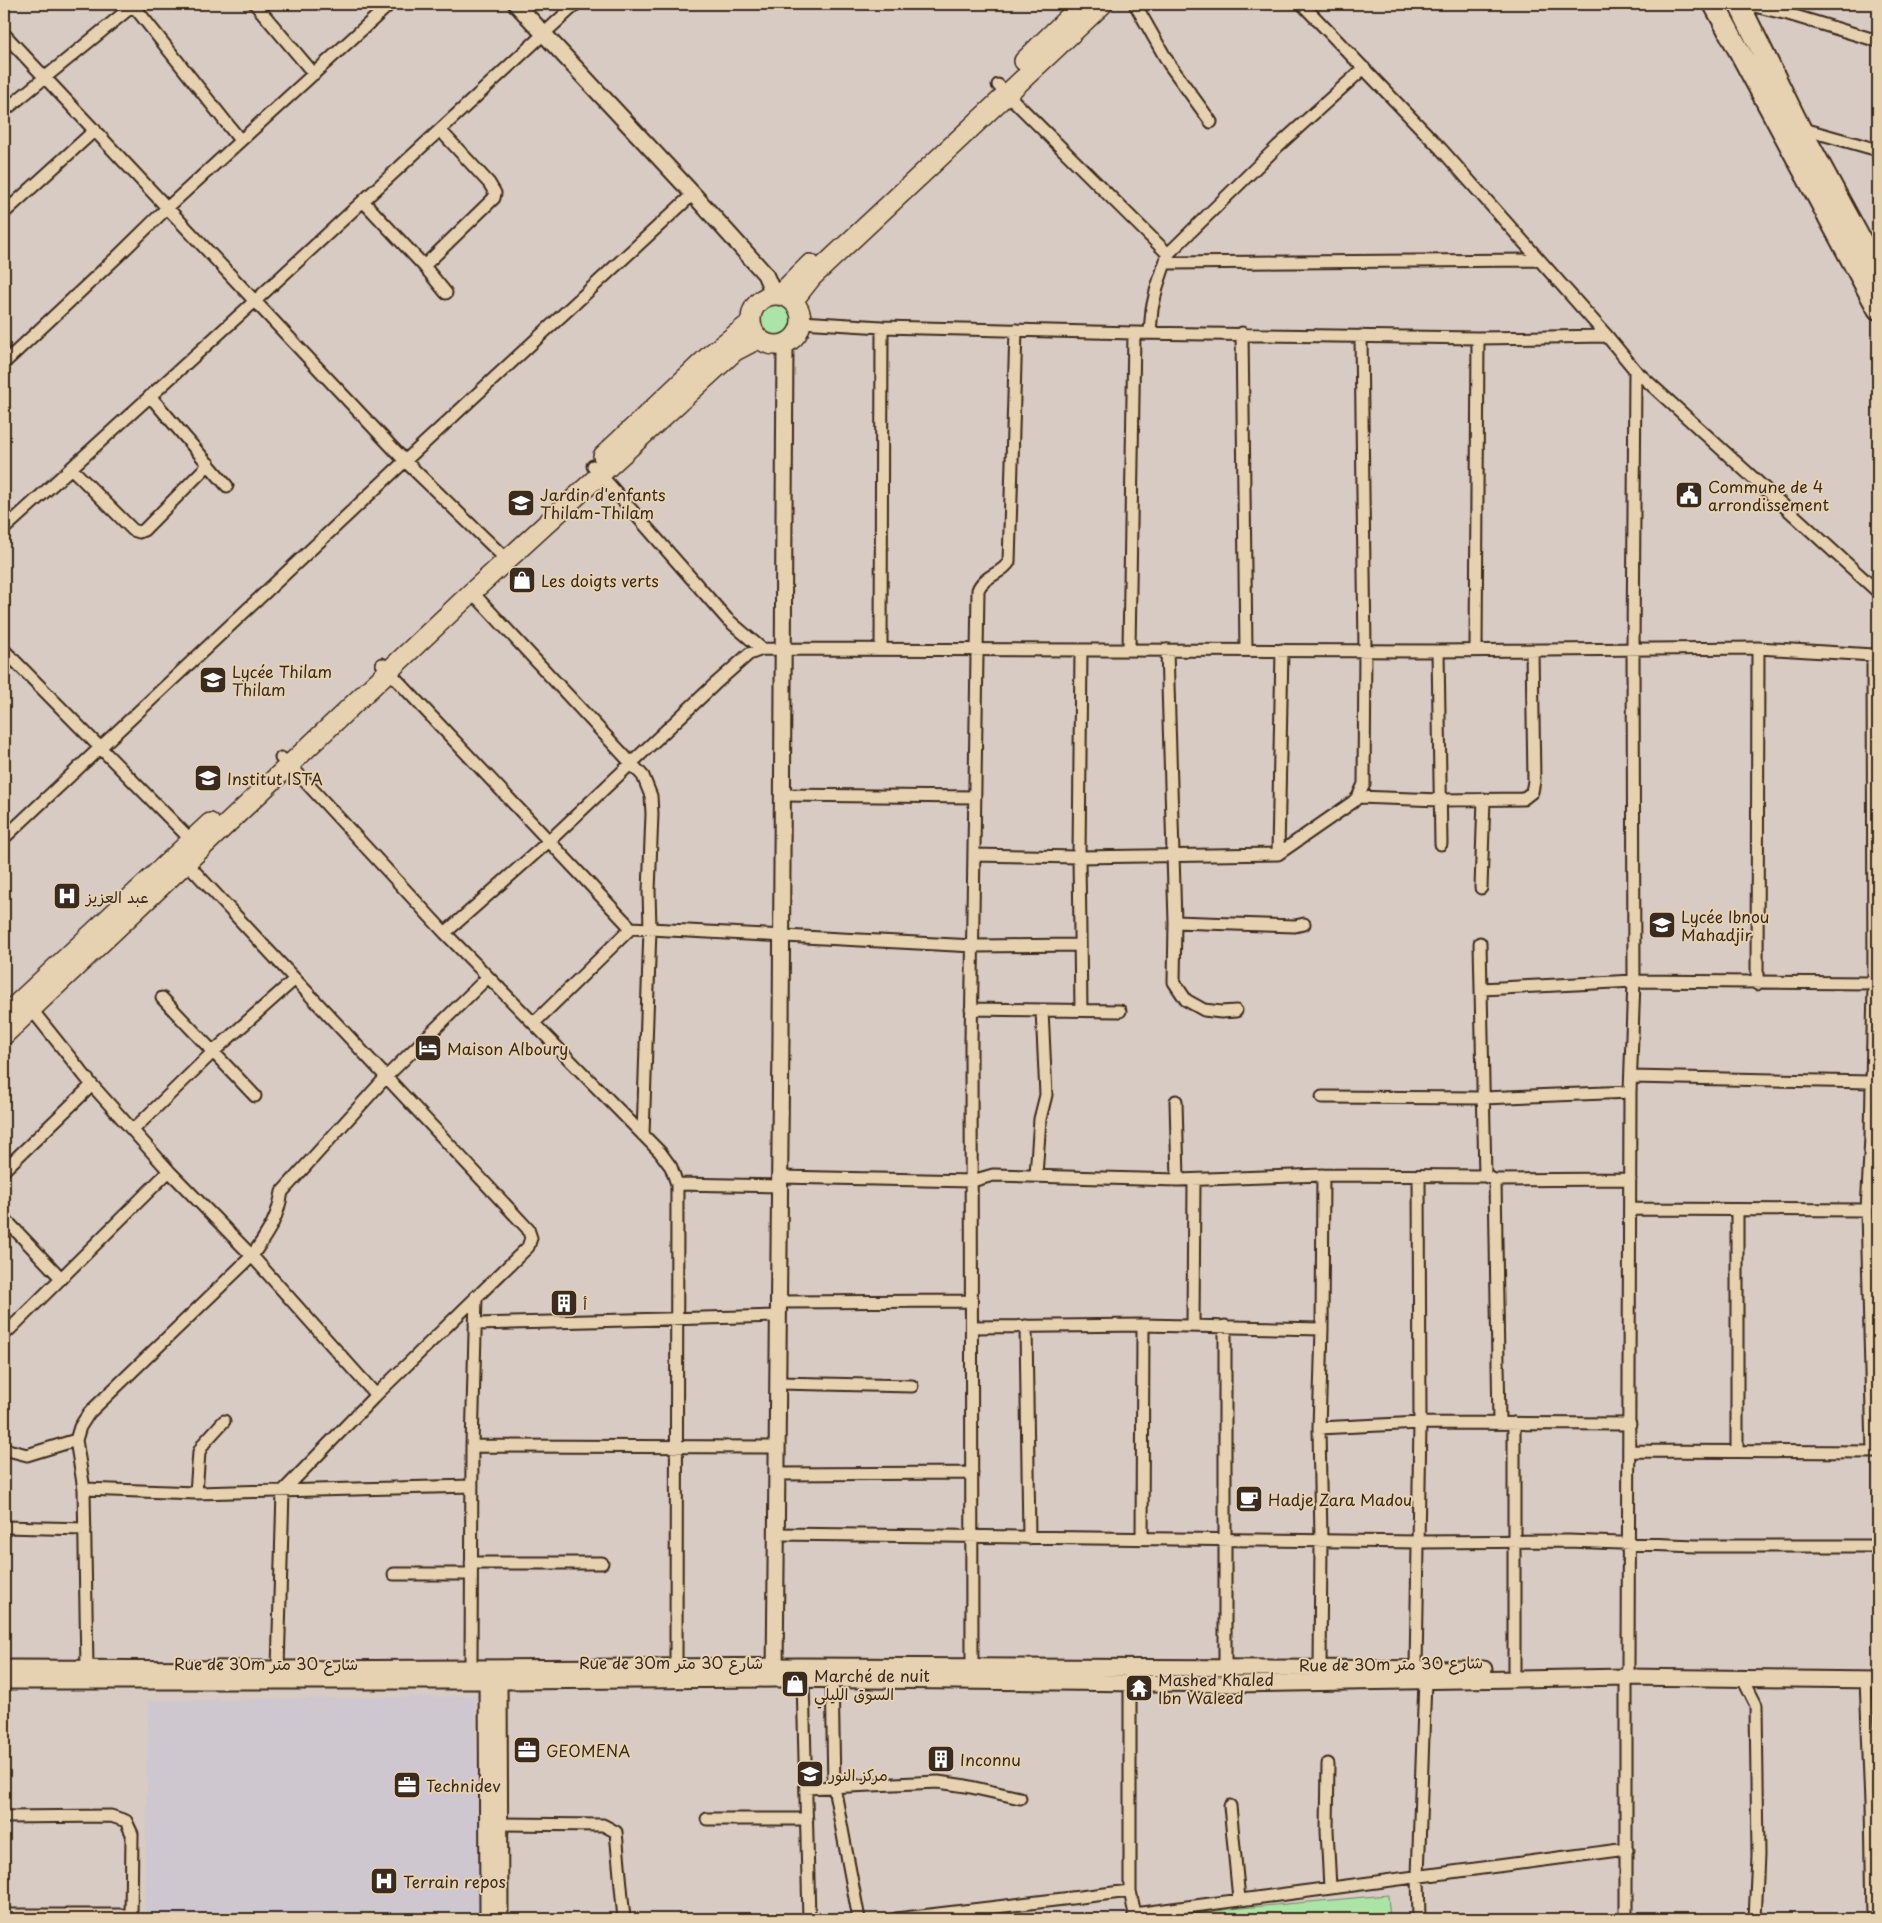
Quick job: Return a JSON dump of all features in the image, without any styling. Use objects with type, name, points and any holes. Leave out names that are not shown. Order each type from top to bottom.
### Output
[{"type":"highway","points":[[1714,4],[1878,309]]},
{"type":"highway","points":[[1739,4],[1800,128],[1876,265]]},
{"type":"main road","points":[[1002,90],[1082,4]]},
{"type":"main road","points":[[782,297],[1002,90],[1103,4]]},
{"type":"main road","points":[[766,297],[782,297],[800,311],[801,322],[796,336],[785,344],[771,345],[754,331],[751,315],[754,307],[766,297]]},
{"type":"main road","points":[[4,1035],[27,1003],[195,845],[597,470],[735,351],[754,331]]},
{"type":"main road","points":[[385,667],[472,592],[504,556]]},
{"type":"main road","points":[[4,1016],[27,1003]]},
{"type":"street","points":[[4,111],[134,4],[240,140]]},
{"type":"street","points":[[255,4],[314,74]]},
{"type":"street","points":[[4,364],[167,208],[390,4]]},
{"type":"street","points":[[516,4],[693,194],[765,274],[782,297]]},
{"type":"street","points":[[4,529],[255,302],[576,4]]},
{"type":"street","points":[[1135,4],[1169,64],[1211,122]]},
{"type":"street","points":[[1302,4],[1441,149],[1635,370],[1878,592]]},
{"type":"street","points":[[1746,4],[1788,14],[1878,41]]},
{"type":"street","points":[[4,34],[405,461],[504,556]]},
{"type":"street","points":[[1150,332],[1152,309],[1157,287],[1168,254],[1278,146],[1364,68]]},
{"type":"street","points":[[1002,90],[1168,254],[1169,263],[1540,260]]},
{"type":"street","points":[[1800,128],[1878,150]]},
{"type":"street","points":[[4,213],[95,130]]},
{"type":"street","points":[[424,266],[494,198],[495,193],[489,183],[440,130]]},
{"type":"street","points":[[6,831],[101,748],[405,461],[693,194]]},
{"type":"street","points":[[363,201],[424,266],[446,294]]},
{"type":"street","points":[[801,322],[882,327],[1134,333],[1478,338],[1607,336]]},
{"type":"street","points":[[880,649],[882,327]]},
{"type":"street","points":[[972,1668],[971,1009],[974,946],[978,590],[982,583],[1009,562],[1016,330]]},
{"type":"street","points":[[1129,650],[1134,333]]},
{"type":"street","points":[[1242,334],[1246,650]]},
{"type":"street","points":[[974,855],[1079,857],[1278,854],[1358,797],[1364,784],[1365,650],[1361,336]]},
{"type":"street","points":[[1476,650],[1478,338]]},
{"type":"street","points":[[775,1673],[778,1534],[785,344]]},
{"type":"street","points":[[1626,1919],[1628,1543],[1635,1210],[1630,1179],[1630,1092],[1634,981],[1633,649],[1635,370]]},
{"type":"street","points":[[150,396],[227,486]]},
{"type":"street","points":[[71,468],[133,530],[139,532],[144,530],[209,464]]},
{"type":"street","points":[[597,470],[727,619],[762,649]]},
{"type":"street","points":[[472,592],[632,763],[643,776],[650,796],[652,814],[649,891],[650,929],[643,1135]]},
{"type":"street","points":[[1757,984],[1758,648]]},
{"type":"street","points":[[445,933],[548,842],[715,684],[749,654],[762,649],[1438,651],[1758,648],[1875,653],[1874,983],[1871,1082],[1875,1137],[1867,1210],[1876,1452],[1630,1452]]},
{"type":"street","points":[[4,650],[195,845]]},
{"type":"street","points":[[1081,650],[1079,857],[1081,1010]]},
{"type":"street","points":[[1167,650],[1175,922],[1174,982],[1186,1000],[1204,1010],[1236,1011]]},
{"type":"street","points":[[1278,854],[1282,650]]},
{"type":"street","points":[[1358,797],[1440,800],[1523,799],[1532,792],[1534,781],[1532,650]]},
{"type":"street","points":[[1438,651],[1441,844]]},
{"type":"street","points":[[4,662],[17,663]]},
{"type":"street","points":[[385,667],[631,928],[974,946],[1080,945]]},
{"type":"street","points":[[285,761],[445,933],[660,1152],[672,1167],[677,1184],[676,1666]]},
{"type":"street","points":[[782,795],[975,797]]},
{"type":"street","points":[[1481,888],[1484,799]]},
{"type":"street","points":[[182,858],[528,1229],[531,1238],[528,1247],[376,1395],[283,1491],[278,1669]]},
{"type":"street","points":[[1175,922],[1295,926],[1304,924]]},
{"type":"street","points":[[534,1023],[631,928]]},
{"type":"street","points":[[1480,943],[1483,1098],[1490,1178],[1499,1423]]},
{"type":"street","points":[[87,1668],[84,1490],[76,1440],[80,1427],[88,1413],[252,1256],[278,1212],[282,1192],[387,1076],[488,977]]},
{"type":"street","points":[[133,1130],[213,1052],[295,978]]},
{"type":"street","points":[[1482,989],[1634,981],[1757,984],[1874,983]]},
{"type":"street","points":[[162,998],[255,1096]]},
{"type":"street","points":[[27,1003],[92,1085],[169,1171],[252,1256],[376,1395]]},
{"type":"street","points":[[971,1009],[1120,1011]]},
{"type":"street","points":[[1036,1175],[1040,1119],[1046,1096],[1042,1010]]},
{"type":"street","points":[[1631,1077],[1871,1082]]},
{"type":"street","points":[[4,1170],[92,1085]]},
{"type":"street","points":[[1322,1097],[1483,1098],[1630,1092]]},
{"type":"street","points":[[1176,1101],[1178,1180]]},
{"type":"street","points":[[4,1335],[169,1171]]},
{"type":"street","points":[[677,1184],[780,1181],[972,1181],[992,1175],[1178,1180],[1323,1175],[1630,1179]]},
{"type":"street","points":[[1320,1669],[1318,1428],[1322,1329],[1323,1175]]},
{"type":"street","points":[[1419,1176],[1419,1919]]},
{"type":"street","points":[[1193,1326],[1194,1180]]},
{"type":"street","points":[[1635,1210],[1867,1210]]},
{"type":"street","points":[[1635,1210],[1867,1210]]},
{"type":"street","points":[[1737,1451],[1738,1210]]},
{"type":"street","points":[[4,1218],[60,1278]]},
{"type":"street","points":[[472,1667],[472,1446],[476,1296]]},
{"type":"street","points":[[475,1324],[676,1318],[779,1309],[972,1301]]},
{"type":"street","points":[[972,1326],[1143,1325],[1322,1329]]},
{"type":"street","points":[[1142,1539],[1143,1325]]},
{"type":"street","points":[[1026,1326],[1029,1538]]},
{"type":"street","points":[[1224,1669],[1225,1326]]},
{"type":"street","points":[[779,1383],[912,1386]]},
{"type":"street","points":[[196,1493],[199,1452],[224,1421]]},
{"type":"street","points":[[1318,1428],[1420,1423],[1630,1424]]},
{"type":"street","points":[[1514,1423],[1514,1669]]},
{"type":"street","points":[[4,1449],[27,1455],[76,1440]]},
{"type":"street","points":[[472,1446],[778,1447]]},
{"type":"street","points":[[778,1474],[972,1473]]},
{"type":"street","points":[[84,1490],[196,1493],[472,1486]]},
{"type":"street","points":[[4,1527],[85,1529]]},
{"type":"street","points":[[778,1534],[1418,1542],[1513,1541],[1696,1546],[1878,1546]]},
{"type":"street","points":[[394,1574],[602,1564]]},
{"type":"street","name":"Rue de 30m شارع 30 متر","points":[[4,1668],[278,1669],[472,1667],[493,1674],[676,1666],[775,1673],[803,1680],[832,1673],[972,1668],[1130,1676],[1235,1684],[1514,1669],[1743,1679],[1872,1680]]},
{"type":"street","name":"Rue de 30m شارع 30 متر","points":[[4,1681],[493,1674],[832,1673],[1130,1676],[1224,1669],[1320,1669],[1420,1674],[1878,1671]]},
{"type":"street","points":[[832,1673],[834,1787],[860,1919]]},
{"type":"street","points":[[493,1674],[499,1824],[500,1919]]},
{"type":"street","points":[[488,1919],[493,1674]]},
{"type":"street","points":[[1130,1676],[1130,1891],[1135,1916],[1239,1899],[1627,1849]]},
{"type":"street","points":[[1743,1679],[1756,1705],[1758,1855],[1755,1919]]},
{"type":"street","points":[[803,1680],[809,1919]]},
{"type":"street","points":[[1872,1680],[1875,1804],[1873,1919]]},
{"type":"street","points":[[1328,1764],[1327,1830],[1330,1888]]},
{"type":"street","points":[[806,1788],[938,1782],[1020,1798]]},
{"type":"street","points":[[1230,1806],[1239,1899]]},
{"type":"street","points":[[4,1817],[112,1816],[126,1821],[132,1834],[131,1917],[4,1915]]},
{"type":"street","points":[[706,1818],[807,1819]]},
{"type":"street","points":[[499,1824],[603,1825],[616,1832],[624,1919]]},
{"type":"street","points":[[896,1919],[1130,1891]]},
{"type":"shaded area","name":"Institut ISTA","points":[[208,772],[214,778],[208,784],[202,778]]},
{"type":"shaded area","points":[[474,1696],[480,1919],[145,1919],[148,1701]]},
{"type":"green space","points":[[777,305],[784,306],[789,310],[793,315],[793,329],[789,334],[784,338],[777,339],[770,338],[765,334],[761,329],[760,322],[761,315],[765,310],[770,306]]},
{"type":"green space","points":[[1388,1895],[1390,1919],[1160,1919],[1230,1909]]},
{"type":"place","name":"Commune de 4 arrondissement","points":[[1689,495]]},
{"type":"place","name":"Jardin d'enfants Thilam-Thilam","points":[[521,503]]},
{"type":"place","name":"Les doigts verts","points":[[522,580]]},
{"type":"place","name":"Lycée Thilam Thilam","points":[[213,680]]},
{"type":"place","name":"Institut ISTA","points":[[208,778]]},
{"type":"place","name":"عبد العزيز","points":[[67,896]]},
{"type":"place","name":"Lycée Ibnou Mahadjir","points":[[1662,925]]},
{"type":"place","name":"Maison Alboury","points":[[428,1048]]},
{"type":"place","name":"أ","points":[[564,1303]]},
{"type":"place","name":"Hadje Zara Madou","points":[[1249,1499]]},
{"type":"place","name":"Marché de nuit السوق الليلي","points":[[795,1684]]},
{"type":"place","name":"Mashed Khaled Ibn Waleed","points":[[1139,1688]]},
{"type":"place","name":"GEOMENA","points":[[527,1750]]},
{"type":"place","name":"Inconnu","points":[[941,1759]]},
{"type":"place","name":"مركز النور","points":[[810,1774]]},
{"type":"place","name":"Technidev","points":[[407,1785]]},
{"type":"place","name":"Terrain repos","points":[[384,1881]]}]
